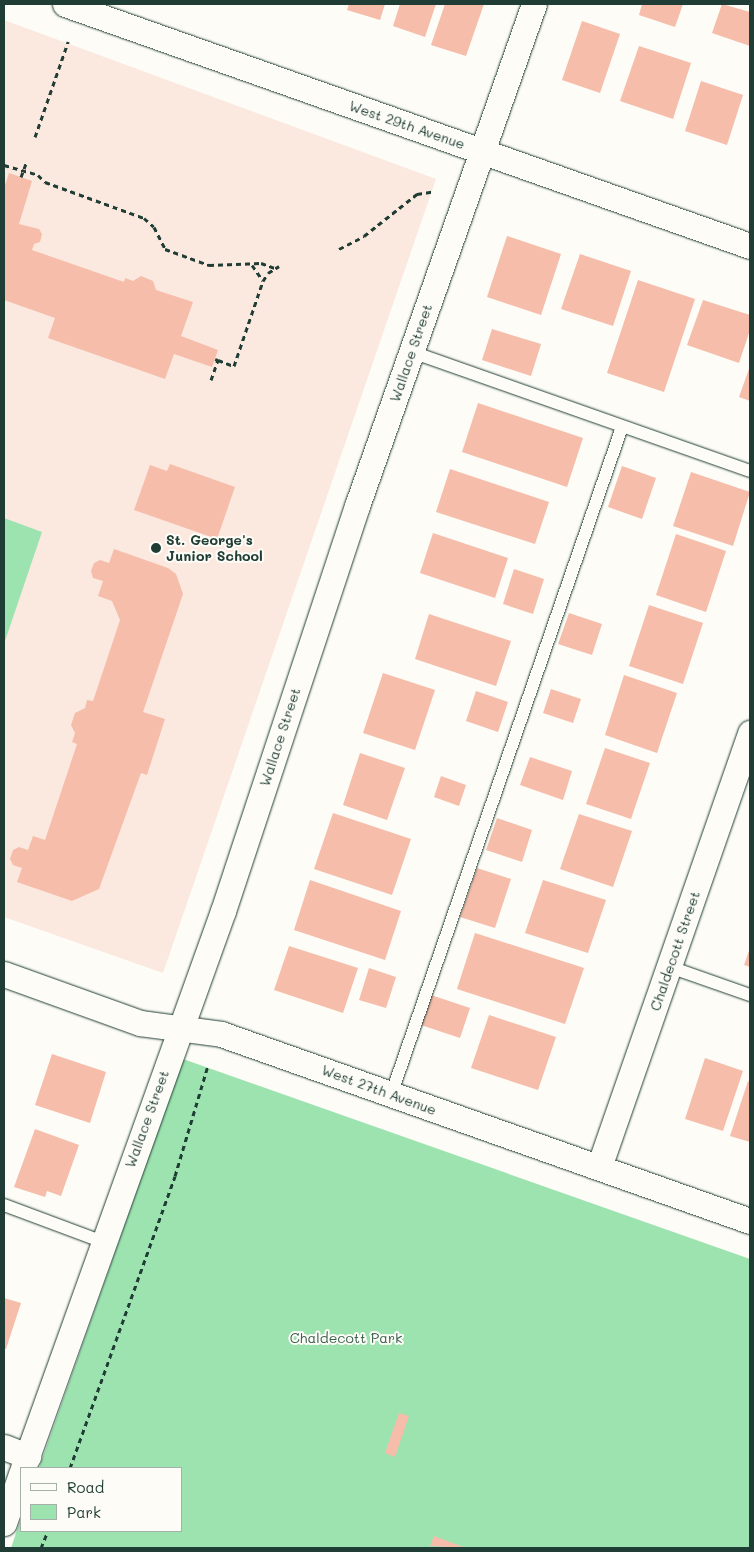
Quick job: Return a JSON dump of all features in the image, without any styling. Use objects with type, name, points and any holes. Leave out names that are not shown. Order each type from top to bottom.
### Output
[{"type":"street","name":"West 29th Avenue","points":[[65,4],[750,246]]},
{"type":"street","name":"Wallace Street","points":[[24,1466],[103,1242],[182,1027],[412,352],[534,4]]},
{"type":"street","name":"Chaldecott Street","points":[[599,1167],[750,733]]},
{"type":"street","name":"West 27th Avenue","points":[[4,974],[140,1023],[182,1027],[221,1034],[750,1221]]},
{"type":"street","points":[[4,1448],[24,1466]]},
{"type":"street","name":"Wallace Street","points":[[4,1523],[20,1477]]},
{"type":"lane","points":[[412,352],[750,471]]},
{"type":"lane","points":[[391,1095],[622,427]]},
{"type":"lane","points":[[670,967],[750,995]]},
{"type":"lane","points":[[4,1205],[103,1242]]},
{"type":"path","points":[[35,137],[68,42]]},
{"type":"path","points":[[21,177],[26,163]]},
{"type":"path","points":[[4,165],[38,175],[45,182],[144,218],[154,227],[165,250],[209,265],[270,264],[275,268]]},
{"type":"path","points":[[339,249],[360,239],[417,194],[436,191]]},
{"type":"path","points":[[252,264],[263,281]]},
{"type":"path","points":[[211,380],[216,360],[234,366],[263,281],[275,268],[280,266]]},
{"type":"path","points":[[70,1467],[175,1176],[208,1065]]},
{"type":"path","points":[[41,1548],[48,1532]]},
{"type":"shaded area","name":"St. George's Junior School","points":[[4,20],[436,179],[163,973],[4,917]]},
{"type":"green space","points":[[4,518],[42,532],[4,644]]},
{"type":"green space","name":"Chaldecott Park","points":[[183,1059],[750,1259],[750,1548],[11,1548],[20,1521],[20,1532],[182,1532],[182,1467],[39,1467]]},
{"type":"building","points":[[349,4],[385,4],[380,20],[347,10]]},
{"type":"building","points":[[400,4],[436,4],[425,37],[393,26]]},
{"type":"building","points":[[445,4],[484,4],[466,56],[431,45]]},
{"type":"building","points":[[642,4],[683,4],[675,27],[639,15]]},
{"type":"building","points":[[722,4],[750,12],[750,46],[712,33]]},
{"type":"building","points":[[582,21],[620,34],[600,93],[562,80]]},
{"type":"building","points":[[639,46],[691,63],[673,119],[620,101]]},
{"type":"building","points":[[701,81],[743,95],[727,145],[685,131]]},
{"type":"building","points":[[9,173],[32,181],[19,224],[39,229],[42,234],[40,242],[34,244],[32,250],[124,282],[125,278],[133,281],[141,276],[153,281],[156,290],[193,302],[181,336],[218,350],[212,367],[174,354],[165,379],[48,338],[55,318],[4,300],[4,188]]},
{"type":"building","points":[[507,236],[561,254],[541,315],[487,297]]},
{"type":"building","points":[[580,254],[631,271],[613,326],[561,309]]},
{"type":"building","points":[[638,280],[695,299],[664,392],[607,373]]},
{"type":"building","points":[[703,300],[750,315],[750,330],[739,363],[687,345]]},
{"type":"building","points":[[492,329],[541,344],[531,376],[482,360]]},
{"type":"building","points":[[750,366],[750,401],[739,397]]},
{"type":"building","points":[[478,403],[583,438],[567,487],[462,452]]},
{"type":"building","points":[[170,464],[235,487],[217,539],[134,510],[150,465],[167,471]]},
{"type":"building","points":[[622,466],[656,478],[642,519],[608,507]]},
{"type":"building","points":[[450,469],[549,502],[535,544],[436,512]]},
{"type":"building","points":[[691,472],[750,492],[733,546],[673,526]]},
{"type":"building","points":[[433,533],[508,558],[495,598],[420,573]]},
{"type":"building","points":[[676,534],[726,551],[706,612],[656,595]]},
{"type":"building","points":[[114,549],[168,568],[176,574],[183,594],[143,712],[165,719],[147,775],[141,773],[99,889],[72,901],[17,882],[22,868],[13,865],[10,859],[13,850],[19,847],[28,850],[33,836],[45,840],[77,744],[72,742],[75,733],[71,725],[75,713],[85,708],[87,700],[93,701],[120,620],[112,601],[98,596],[103,581],[93,578],[91,571],[94,563],[100,560],[109,563]]},
{"type":"building","points":[[514,569],[544,579],[533,614],[503,604]]},
{"type":"building","points":[[649,605],[703,623],[683,684],[629,666]]},
{"type":"building","points":[[569,613],[602,624],[592,655],[558,644]]},
{"type":"building","points":[[429,614],[511,641],[496,686],[415,659]]},
{"type":"building","points":[[383,673],[435,690],[415,750],[363,733]]},
{"type":"building","points":[[624,675],[677,693],[657,753],[605,735]]},
{"type":"building","points":[[551,689],[581,699],[573,723],[543,713]]},
{"type":"building","points":[[476,691],[508,702],[498,732],[466,721]]},
{"type":"building","points":[[605,748],[650,763],[631,819],[586,804]]},
{"type":"building","points":[[360,753],[405,768],[387,820],[343,805]]},
{"type":"building","points":[[530,757],[572,771],[563,800],[520,785]]},
{"type":"building","points":[[441,776],[466,785],[459,806],[434,797]]},
{"type":"building","points":[[333,813],[411,839],[392,895],[314,869]]},
{"type":"building","points":[[579,814],[632,831],[613,887],[560,869]]},
{"type":"building","points":[[497,818],[532,830],[522,862],[486,850]]},
{"type":"building","points":[[477,868],[511,879],[495,928],[460,917]]},
{"type":"building","points":[[310,880],[401,911],[385,960],[294,930]]},
{"type":"building","points":[[543,880],[606,900],[588,953],[525,933]]},
{"type":"building","points":[[475,933],[584,968],[565,1024],[457,989]]},
{"type":"building","points":[[289,946],[358,968],[343,1013],[274,990]]},
{"type":"building","points":[[750,948],[750,967],[744,965]]},
{"type":"building","points":[[369,968],[396,977],[386,1008],[359,1000]]},
{"type":"building","points":[[431,995],[470,1008],[460,1038],[421,1025]]},
{"type":"building","points":[[489,1015],[556,1037],[538,1090],[471,1068]]},
{"type":"building","points":[[52,1054],[106,1072],[90,1123],[35,1105]]},
{"type":"building","points":[[705,1058],[743,1071],[723,1131],[685,1119]]},
{"type":"building","points":[[748,1081],[750,1082],[750,1142],[730,1136]]},
{"type":"building","points":[[35,1129],[79,1145],[61,1196],[47,1191],[45,1197],[14,1187]]},
{"type":"building","points":[[4,1298],[21,1303],[6,1349],[4,1349]]},
{"type":"building","points":[[399,1413],[409,1416],[395,1457],[385,1453]]},
{"type":"building","points":[[434,1536],[466,1548],[430,1546]]},
{"type":"place","name":"St. George's Junior School","points":[[156,548]]}]
